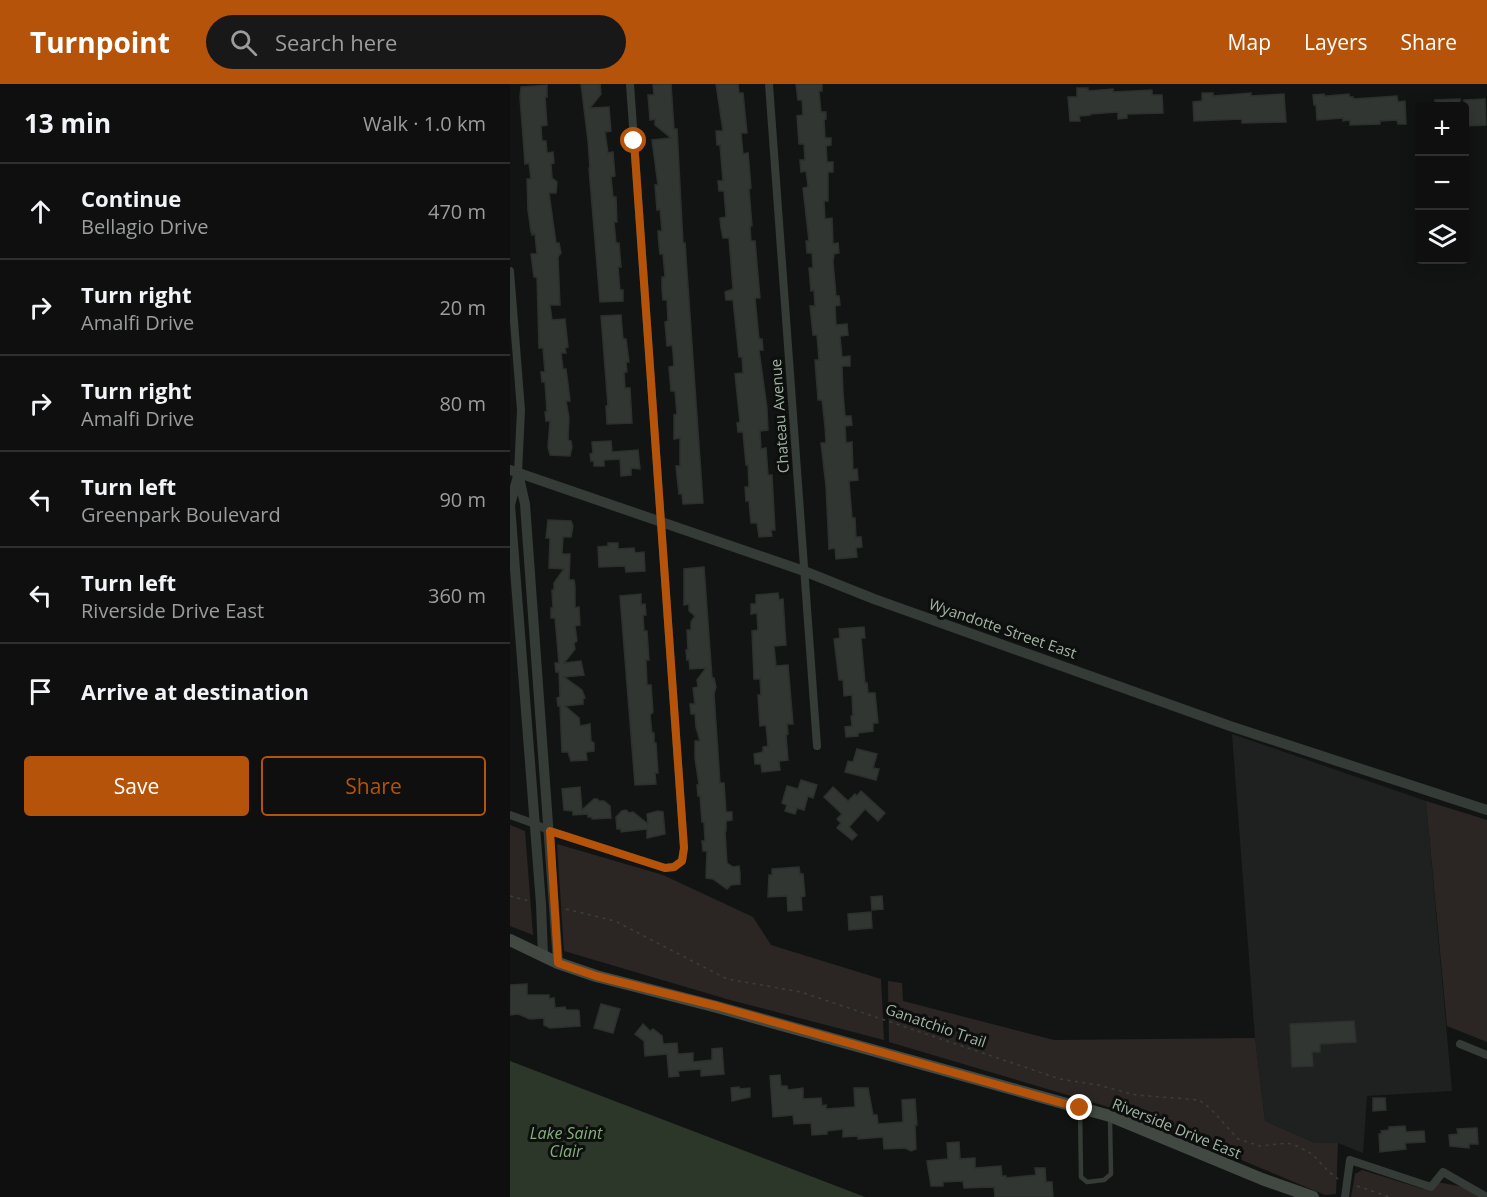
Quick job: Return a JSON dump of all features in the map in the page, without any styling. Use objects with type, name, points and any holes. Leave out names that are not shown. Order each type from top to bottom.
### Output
[{"type":"main road","name":"Riverside Drive East","points":[[510,940],[558,963],[596,976],[717,1006],[1110,1116],[1262,1179],[1313,1197]]},
{"type":"street","points":[[510,815],[550,831],[665,868],[674,867],[682,861],[683,836],[630,84]]},
{"type":"street","name":"Chateau Avenue","points":[[769,84],[817,746]]},
{"type":"street","points":[[510,271],[522,410],[510,505],[541,904],[543,956]]},
{"type":"street","points":[[514,472],[525,504],[558,963]]},
{"type":"street","name":"Wyandotte Street East","points":[[514,472],[804,571],[874,599],[1230,726],[1487,810]]},
{"type":"street","points":[[1460,1044],[1487,1055]]},
{"type":"street","points":[[1345,1197],[1350,1160],[1431,1187],[1443,1172],[1487,1197]]},
{"type":"lane","points":[[1080,1108],[1081,1177],[1087,1182],[1104,1180],[1111,1174],[1110,1116]]},
{"type":"path","points":[[510,896],[541,904]]},
{"type":"path","name":"Ganatchio Trail","points":[[553,907],[615,921],[727,978],[801,992],[1060,1078],[1136,1095],[1199,1100],[1211,1109],[1238,1139],[1260,1146],[1287,1143],[1297,1146],[1312,1154],[1340,1180]]},
{"type":"path","points":[[1354,1185],[1390,1197]]},
{"type":"shaded area","points":[[1232,734],[1426,801],[1452,1091],[1367,1096],[1363,1153],[1338,1143],[1315,1143],[1265,1121],[1255,1038]]},
{"type":"shaded area","points":[[1426,801],[1487,820],[1487,1042],[1447,1026]]},
{"type":"shaded area","points":[[510,825],[525,831],[533,935],[510,926]]},
{"type":"shaded area","points":[[557,844],[663,875],[753,917],[771,945],[881,979],[884,1040],[730,1000],[564,951]]},
{"type":"shaded area","points":[[888,981],[902,983],[903,1001],[1054,1040],[1255,1038],[1265,1121],[1315,1143],[1338,1143],[1336,1194],[1325,1195],[1132,1114],[889,1042]]},
{"type":"shaded area","points":[[1362,1170],[1423,1189],[1437,1182],[1469,1188],[1480,1197],[1351,1197],[1355,1174]]},
{"type":"water","name":"Lake Saint Clair","points":[[510,1061],[865,1197],[510,1197]]},
{"type":"building","points":[[581,84],[600,84],[601,94],[590,108],[609,107],[611,131],[605,132],[608,153],[613,152],[615,176],[611,177],[613,197],[616,197],[617,222],[614,222],[616,243],[619,243],[621,267],[618,267],[623,301],[600,302],[588,141]]},
{"type":"building","points":[[671,84],[674,129],[677,129],[683,243],[685,243],[703,503],[683,504],[682,494],[679,494],[676,466],[680,466],[680,438],[674,439],[674,415],[677,414],[675,391],[671,391],[669,367],[674,366],[673,352],[672,345],[667,346],[665,322],[668,321],[667,300],[663,300],[662,289],[662,277],[665,277],[658,231],[662,231],[660,209],[657,210],[655,185],[658,185],[652,140],[671,138],[655,125],[655,119],[650,120],[648,95],[654,95],[653,85]]},
{"type":"building","points":[[716,84],[738,84],[739,93],[743,93],[747,133],[741,133],[743,154],[748,153],[751,188],[749,189],[751,241],[755,241],[760,298],[755,298],[759,339],[762,339],[763,350],[759,350],[767,408],[768,430],[760,431],[761,449],[766,448],[768,475],[772,475],[775,530],[771,530],[772,536],[759,537],[757,523],[751,523],[749,501],[746,501],[745,487],[749,487],[748,465],[746,465],[743,432],[738,432],[737,423],[740,422],[735,374],[743,373],[742,357],[739,357],[733,300],[726,300],[725,292],[733,289],[729,238],[723,238],[720,218],[726,217],[724,191],[719,191],[718,181],[723,181],[720,145],[717,145],[716,131],[723,131]]},
{"type":"building","points":[[796,84],[822,84],[822,91],[819,91],[821,112],[826,112],[825,138],[831,138],[831,145],[826,146],[827,162],[833,162],[833,172],[828,172],[828,201],[824,201],[825,219],[832,218],[833,244],[838,243],[839,253],[834,254],[833,262],[836,296],[839,296],[840,305],[835,306],[836,325],[847,324],[848,335],[840,336],[842,357],[850,356],[850,366],[842,366],[845,416],[851,416],[852,425],[845,426],[846,443],[852,442],[853,470],[857,469],[858,480],[849,481],[856,537],[861,537],[862,547],[856,548],[857,557],[836,559],[835,548],[829,549],[821,443],[826,443],[825,427],[822,400],[818,400],[815,360],[819,360],[817,335],[813,335],[810,306],[815,306],[809,268],[813,268],[812,253],[807,253],[806,241],[809,241],[803,188],[808,187],[806,171],[801,172],[800,160],[805,160],[804,144],[799,144],[797,116],[803,115],[802,100],[798,100]]},
{"type":"building","points":[[547,85],[547,97],[545,97],[547,125],[541,126],[542,141],[546,141],[547,153],[553,152],[552,178],[557,182],[556,193],[549,193],[556,243],[559,243],[561,253],[558,257],[560,305],[550,305],[552,320],[565,319],[568,347],[565,348],[566,353],[561,353],[563,369],[566,369],[570,401],[566,401],[569,418],[568,440],[571,441],[572,447],[570,456],[550,455],[548,447],[550,421],[546,421],[545,382],[542,382],[541,372],[545,372],[543,348],[539,348],[537,277],[534,277],[531,254],[537,254],[535,234],[532,235],[531,232],[528,210],[527,179],[531,179],[529,163],[525,164],[520,97],[521,87]]},
{"type":"building","points":[[1077,88],[1088,88],[1088,91],[1113,89],[1113,92],[1152,90],[1152,95],[1162,95],[1163,113],[1127,114],[1127,118],[1118,119],[1118,112],[1090,114],[1079,116],[1080,121],[1070,121],[1068,97],[1077,97]]},
{"type":"building","points":[[1202,93],[1213,93],[1213,96],[1251,93],[1251,96],[1284,94],[1286,122],[1242,123],[1242,119],[1194,121],[1193,102],[1202,101]]},
{"type":"building","points":[[1349,94],[1349,97],[1353,99],[1397,96],[1398,102],[1405,101],[1406,124],[1398,124],[1397,120],[1380,121],[1380,124],[1350,125],[1350,120],[1343,121],[1343,118],[1317,120],[1313,95],[1327,96]]},
{"type":"building","points":[[1460,99],[1460,102],[1435,102],[1435,100]]},
{"type":"building","points":[[1485,99],[1486,125],[1469,126],[1469,102],[1464,100]]},
{"type":"building","points":[[621,315],[623,339],[626,339],[629,362],[626,362],[627,372],[624,372],[625,388],[630,388],[632,423],[607,424],[606,406],[608,406],[601,316]]},
{"type":"building","points":[[611,441],[612,452],[638,450],[640,469],[631,468],[631,475],[621,476],[620,459],[604,460],[604,466],[594,466],[590,454],[593,453],[592,442]]},
{"type":"building","points":[[548,520],[571,521],[573,526],[571,537],[563,537],[562,554],[570,554],[569,580],[574,580],[575,608],[579,607],[580,625],[575,626],[577,641],[574,643],[575,649],[564,663],[581,661],[584,675],[564,677],[582,690],[585,698],[583,704],[565,706],[579,718],[580,726],[590,724],[594,751],[586,752],[587,760],[571,761],[568,752],[562,752],[560,706],[558,706],[557,698],[560,697],[559,672],[556,672],[555,663],[559,663],[555,618],[551,618],[551,608],[553,608],[554,583],[564,569],[549,568],[550,538],[546,538]]},
{"type":"building","points":[[608,543],[618,543],[618,549],[634,548],[635,553],[644,552],[645,571],[626,572],[625,566],[599,567],[598,547],[608,546]]},
{"type":"building","points":[[704,567],[712,678],[714,678],[716,687],[714,694],[720,783],[724,783],[726,812],[732,812],[732,820],[726,821],[725,831],[727,863],[733,867],[739,866],[740,873],[740,884],[731,885],[727,889],[713,879],[706,878],[707,851],[703,851],[704,822],[702,822],[700,796],[698,796],[697,785],[699,785],[695,758],[695,741],[700,741],[695,714],[691,714],[690,704],[695,704],[693,688],[698,687],[697,680],[706,668],[690,669],[686,650],[688,650],[687,630],[691,630],[691,622],[695,616],[689,611],[689,604],[684,605],[684,569]]},
{"type":"building","points":[[778,593],[779,600],[783,599],[786,645],[774,646],[776,666],[788,665],[793,724],[787,724],[788,760],[779,761],[780,770],[762,772],[761,764],[755,764],[754,754],[763,752],[763,747],[768,746],[766,725],[760,726],[758,695],[761,695],[760,679],[754,679],[752,631],[758,630],[757,613],[751,614],[751,604],[756,604],[756,595]]},
{"type":"building","points":[[641,594],[641,605],[645,604],[644,631],[647,631],[649,660],[646,660],[647,685],[651,685],[653,712],[650,715],[654,743],[656,743],[658,773],[655,773],[656,784],[635,785],[620,596]]},
{"type":"building","points":[[864,627],[865,638],[861,638],[865,683],[867,683],[868,693],[875,693],[878,723],[873,723],[873,731],[846,737],[845,727],[852,726],[852,695],[844,696],[843,680],[839,680],[834,639],[840,638],[839,629]]},
{"type":"building","points":[[857,749],[877,754],[873,768],[879,769],[876,780],[845,772],[848,761],[853,762]]},
{"type":"building","points":[[801,780],[817,785],[813,798],[808,796],[804,810],[797,808],[795,814],[785,811],[787,805],[782,803],[787,786],[798,789]]},
{"type":"building","points":[[580,787],[582,810],[597,799],[610,806],[611,818],[592,819],[588,817],[588,814],[573,815],[573,811],[564,810],[562,789]]},
{"type":"building","points":[[833,787],[848,801],[861,791],[885,813],[878,821],[865,809],[849,827],[857,835],[852,840],[837,828],[841,823],[837,819],[842,814],[824,797]]},
{"type":"building","points":[[626,810],[629,813],[633,812],[648,824],[647,814],[663,812],[665,834],[647,838],[647,829],[621,832],[621,829],[617,829],[616,817]]},
{"type":"building","points":[[799,867],[800,874],[803,874],[805,896],[801,897],[802,910],[788,911],[787,896],[768,897],[769,875],[772,875],[772,869]]},
{"type":"building","points":[[882,896],[883,909],[872,910],[871,897]]},
{"type":"building","points":[[871,912],[872,928],[849,930],[848,914]]},
{"type":"building","points":[[527,984],[527,995],[549,995],[549,999],[554,998],[555,1008],[565,1007],[566,1010],[579,1011],[580,1026],[550,1028],[544,1025],[544,1018],[530,1019],[518,1014],[510,1015],[510,985]]},
{"type":"building","points":[[601,1004],[620,1009],[613,1033],[594,1028]]},
{"type":"building","points":[[1354,1021],[1356,1042],[1320,1044],[1320,1052],[1312,1052],[1313,1066],[1292,1067],[1290,1024]]},
{"type":"building","points":[[643,1024],[650,1031],[653,1029],[662,1036],[663,1044],[677,1043],[678,1054],[693,1053],[693,1062],[712,1060],[712,1049],[722,1048],[724,1074],[701,1076],[701,1069],[678,1071],[679,1076],[669,1077],[667,1054],[645,1056],[644,1041],[635,1034]]},
{"type":"building","points":[[780,1075],[781,1086],[787,1086],[788,1090],[803,1088],[803,1099],[821,1098],[822,1106],[826,1105],[826,1109],[855,1107],[854,1088],[868,1088],[873,1115],[877,1115],[878,1124],[903,1122],[902,1100],[915,1099],[916,1149],[911,1151],[905,1148],[884,1149],[883,1137],[858,1139],[858,1136],[843,1137],[843,1129],[827,1131],[827,1134],[812,1135],[811,1123],[794,1124],[793,1115],[773,1117],[770,1076]]},
{"type":"building","points":[[739,1087],[740,1089],[750,1088],[750,1097],[732,1101],[731,1088]]},
{"type":"building","points":[[1373,1098],[1385,1098],[1386,1110],[1373,1111]]},
{"type":"building","points":[[1405,1126],[1406,1132],[1424,1131],[1425,1142],[1405,1143],[1406,1149],[1380,1152],[1379,1134],[1382,1134],[1381,1131],[1389,1130],[1389,1127]]},
{"type":"building","points":[[1477,1128],[1478,1144],[1469,1144],[1469,1148],[1450,1146],[1449,1135],[1458,1134],[1457,1129]]},
{"type":"building","points":[[959,1142],[960,1159],[975,1158],[975,1168],[1001,1166],[1002,1176],[1006,1178],[1036,1175],[1035,1168],[1045,1168],[1046,1182],[1052,1182],[1053,1197],[995,1197],[994,1187],[964,1188],[963,1181],[943,1182],[943,1186],[931,1186],[927,1161],[948,1159],[947,1143]]},
{"type":"route","points":[[634,141],[684,848],[682,861],[674,867],[665,868],[550,831],[558,963],[596,976],[717,1006],[1080,1108]]}]
